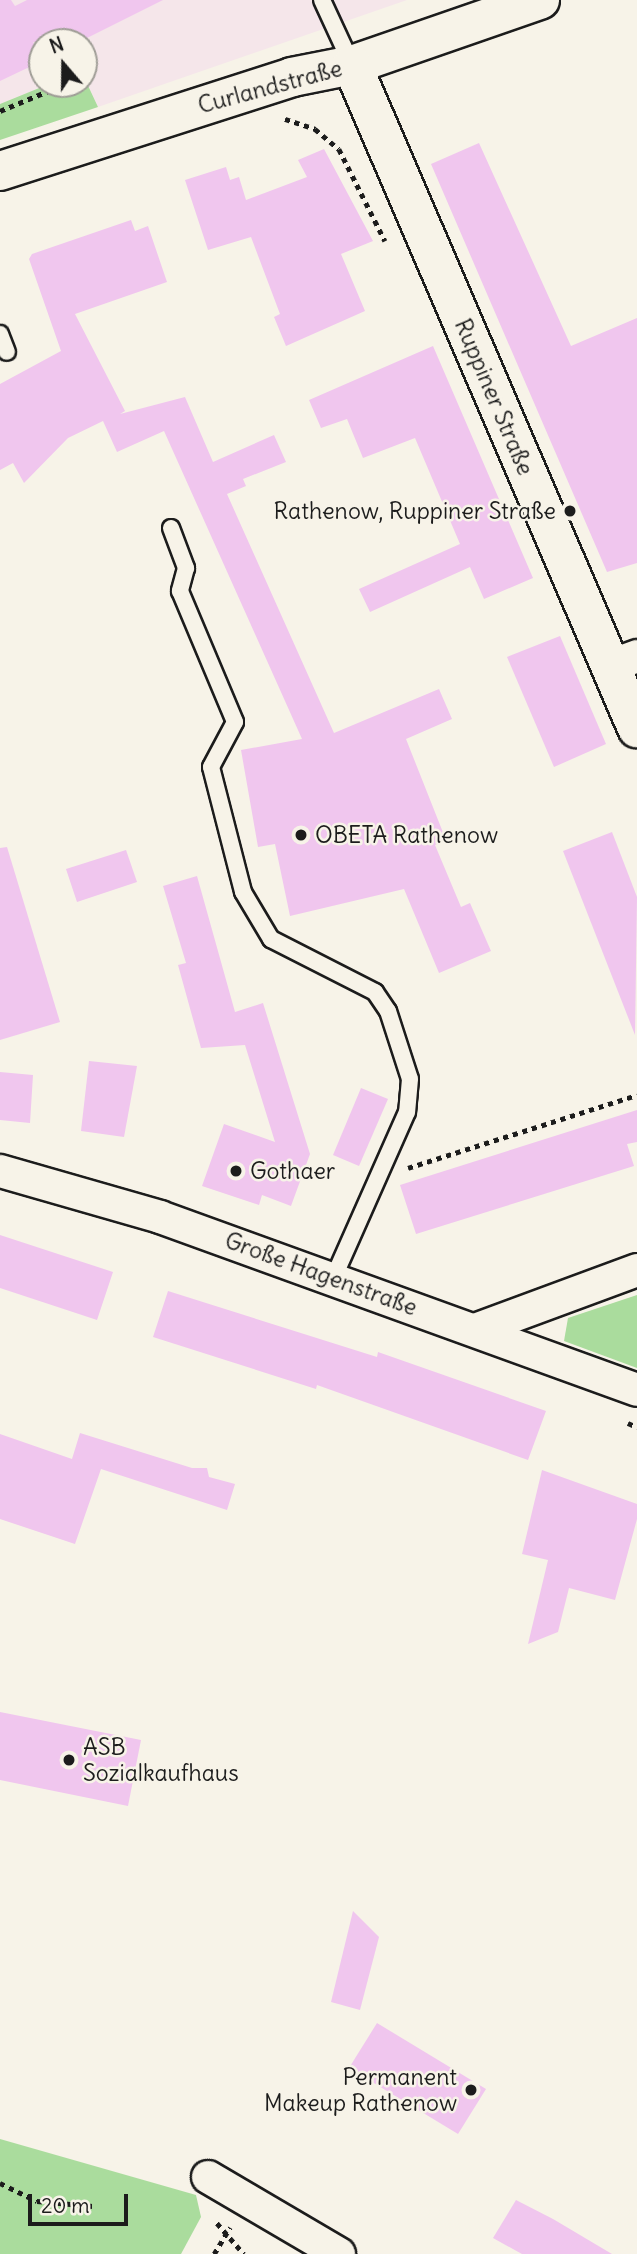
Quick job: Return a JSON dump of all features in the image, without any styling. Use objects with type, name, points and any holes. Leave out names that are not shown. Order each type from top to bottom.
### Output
[{"type":"main road","name":"Curlandstraße","points":[[0,171],[292,77],[352,65],[540,0]]},
{"type":"main road","name":"Ruppiner Straße","points":[[352,65],[623,661],[637,728]]},
{"type":"street","name":"Große Hagenstraße","points":[[0,1171],[160,1217],[637,1390]]},
{"type":"street","points":[[475,1330],[637,1270]]},
{"type":"street","points":[[208,2177],[339,2254]]},
{"type":"lane","points":[[322,0],[352,65]]},
{"type":"lane","points":[[0,334],[7,352]]},
{"type":"lane","points":[[171,528],[186,568],[180,591],[235,722],[211,767],[243,892],[271,939],[375,992],[392,1023],[412,1096],[380,1177],[333,1279]]},
{"type":"path","points":[[0,111],[31,98]]},
{"type":"path","points":[[380,1177],[637,1095]]},
{"type":"path","points":[[0,2183],[37,2201],[93,2206]]},
{"type":"path","points":[[216,2223],[244,2254]]},
{"type":"shaded area","points":[[0,0],[407,0],[98,107],[94,98],[98,98],[98,28],[28,28],[28,93],[0,104]]},
{"type":"green space","points":[[28,93],[28,98],[94,98],[98,107],[0,140],[0,104]]},
{"type":"green space","points":[[637,1295],[637,1368],[564,1341],[568,1318]]},
{"type":"green space","points":[[0,2139],[196,2195],[201,2217],[181,2254],[0,2254]]},
{"type":"building","points":[[0,0],[11,0],[15,6],[27,0],[163,0],[98,32],[98,28],[28,28],[28,68],[0,81]]},
{"type":"building","points":[[479,143],[571,346],[637,318],[637,563],[607,572],[431,164]]},
{"type":"building","points":[[324,149],[373,241],[341,254],[365,311],[286,346],[274,317],[280,314],[251,237],[208,250],[185,180],[226,167],[230,180],[239,177],[246,200],[307,177],[298,160]]},
{"type":"building","points":[[131,220],[135,231],[148,226],[167,282],[75,314],[125,411],[120,414],[185,397],[213,462],[274,435],[286,462],[243,479],[246,486],[227,494],[334,733],[439,689],[452,719],[406,739],[446,840],[435,845],[461,907],[470,903],[491,951],[439,973],[404,889],[290,916],[275,844],[258,847],[241,750],[302,739],[164,431],[117,452],[103,421],[68,438],[24,483],[13,463],[0,470],[0,384],[61,351],[29,259],[32,254]]},
{"type":"building","points":[[433,346],[533,578],[484,599],[470,567],[370,612],[359,589],[460,544],[415,438],[363,458],[347,419],[321,428],[309,400]]},
{"type":"building","points":[[560,636],[606,744],[554,767],[507,657]]},
{"type":"building","points":[[612,832],[637,897],[635,1035],[563,851]]},
{"type":"building","points":[[7,847],[60,1022],[0,1040],[0,848]]},
{"type":"building","points":[[126,850],[137,882],[77,902],[66,869]]},
{"type":"building","points":[[197,876],[235,1012],[263,1003],[310,1154],[291,1206],[262,1195],[259,1205],[202,1186],[224,1124],[275,1142],[245,1045],[201,1048],[178,965],[186,963],[163,886]]},
{"type":"building","points":[[89,1061],[137,1066],[124,1137],[81,1131]]},
{"type":"building","points":[[0,1072],[33,1075],[30,1123],[0,1120]]},
{"type":"building","points":[[361,1088],[388,1099],[359,1166],[333,1155]]},
{"type":"building","points":[[637,1110],[637,1142],[627,1144],[634,1166],[416,1234],[400,1185]]},
{"type":"building","points":[[0,1235],[113,1272],[97,1320],[0,1288]]},
{"type":"building","points":[[168,1291],[377,1357],[378,1352],[546,1411],[528,1460],[317,1385],[316,1389],[153,1337]]},
{"type":"building","points":[[80,1433],[192,1468],[207,1468],[209,1477],[235,1484],[227,1510],[101,1469],[75,1544],[0,1519],[0,1434],[72,1459]]},
{"type":"building","points":[[542,1470],[637,1504],[637,1519],[615,1600],[569,1588],[558,1632],[528,1644],[548,1560],[522,1554]]},
{"type":"building","name":"ASB Sozialkaufhaus","points":[[0,1712],[141,1740],[128,1806],[0,1780]]},
{"type":"building","points":[[353,1911],[379,1937],[360,2010],[331,2002]]},
{"type":"building","points":[[377,2023],[486,2089],[458,2134],[349,2068]]},
{"type":"building","points":[[516,2200],[612,2254],[522,2254],[493,2238]]},
{"type":"place","name":"Rathenow, Ruppiner Straße","points":[[570,511]]},
{"type":"place","name":"OBETA Rathenow","points":[[301,835]]},
{"type":"place","name":"Gothaer","points":[[236,1171]]},
{"type":"place","name":"ASB Sozialkaufhaus","points":[[69,1760]]},
{"type":"place","name":"Permanent Makeup Rathenow","points":[[471,2090]]}]
